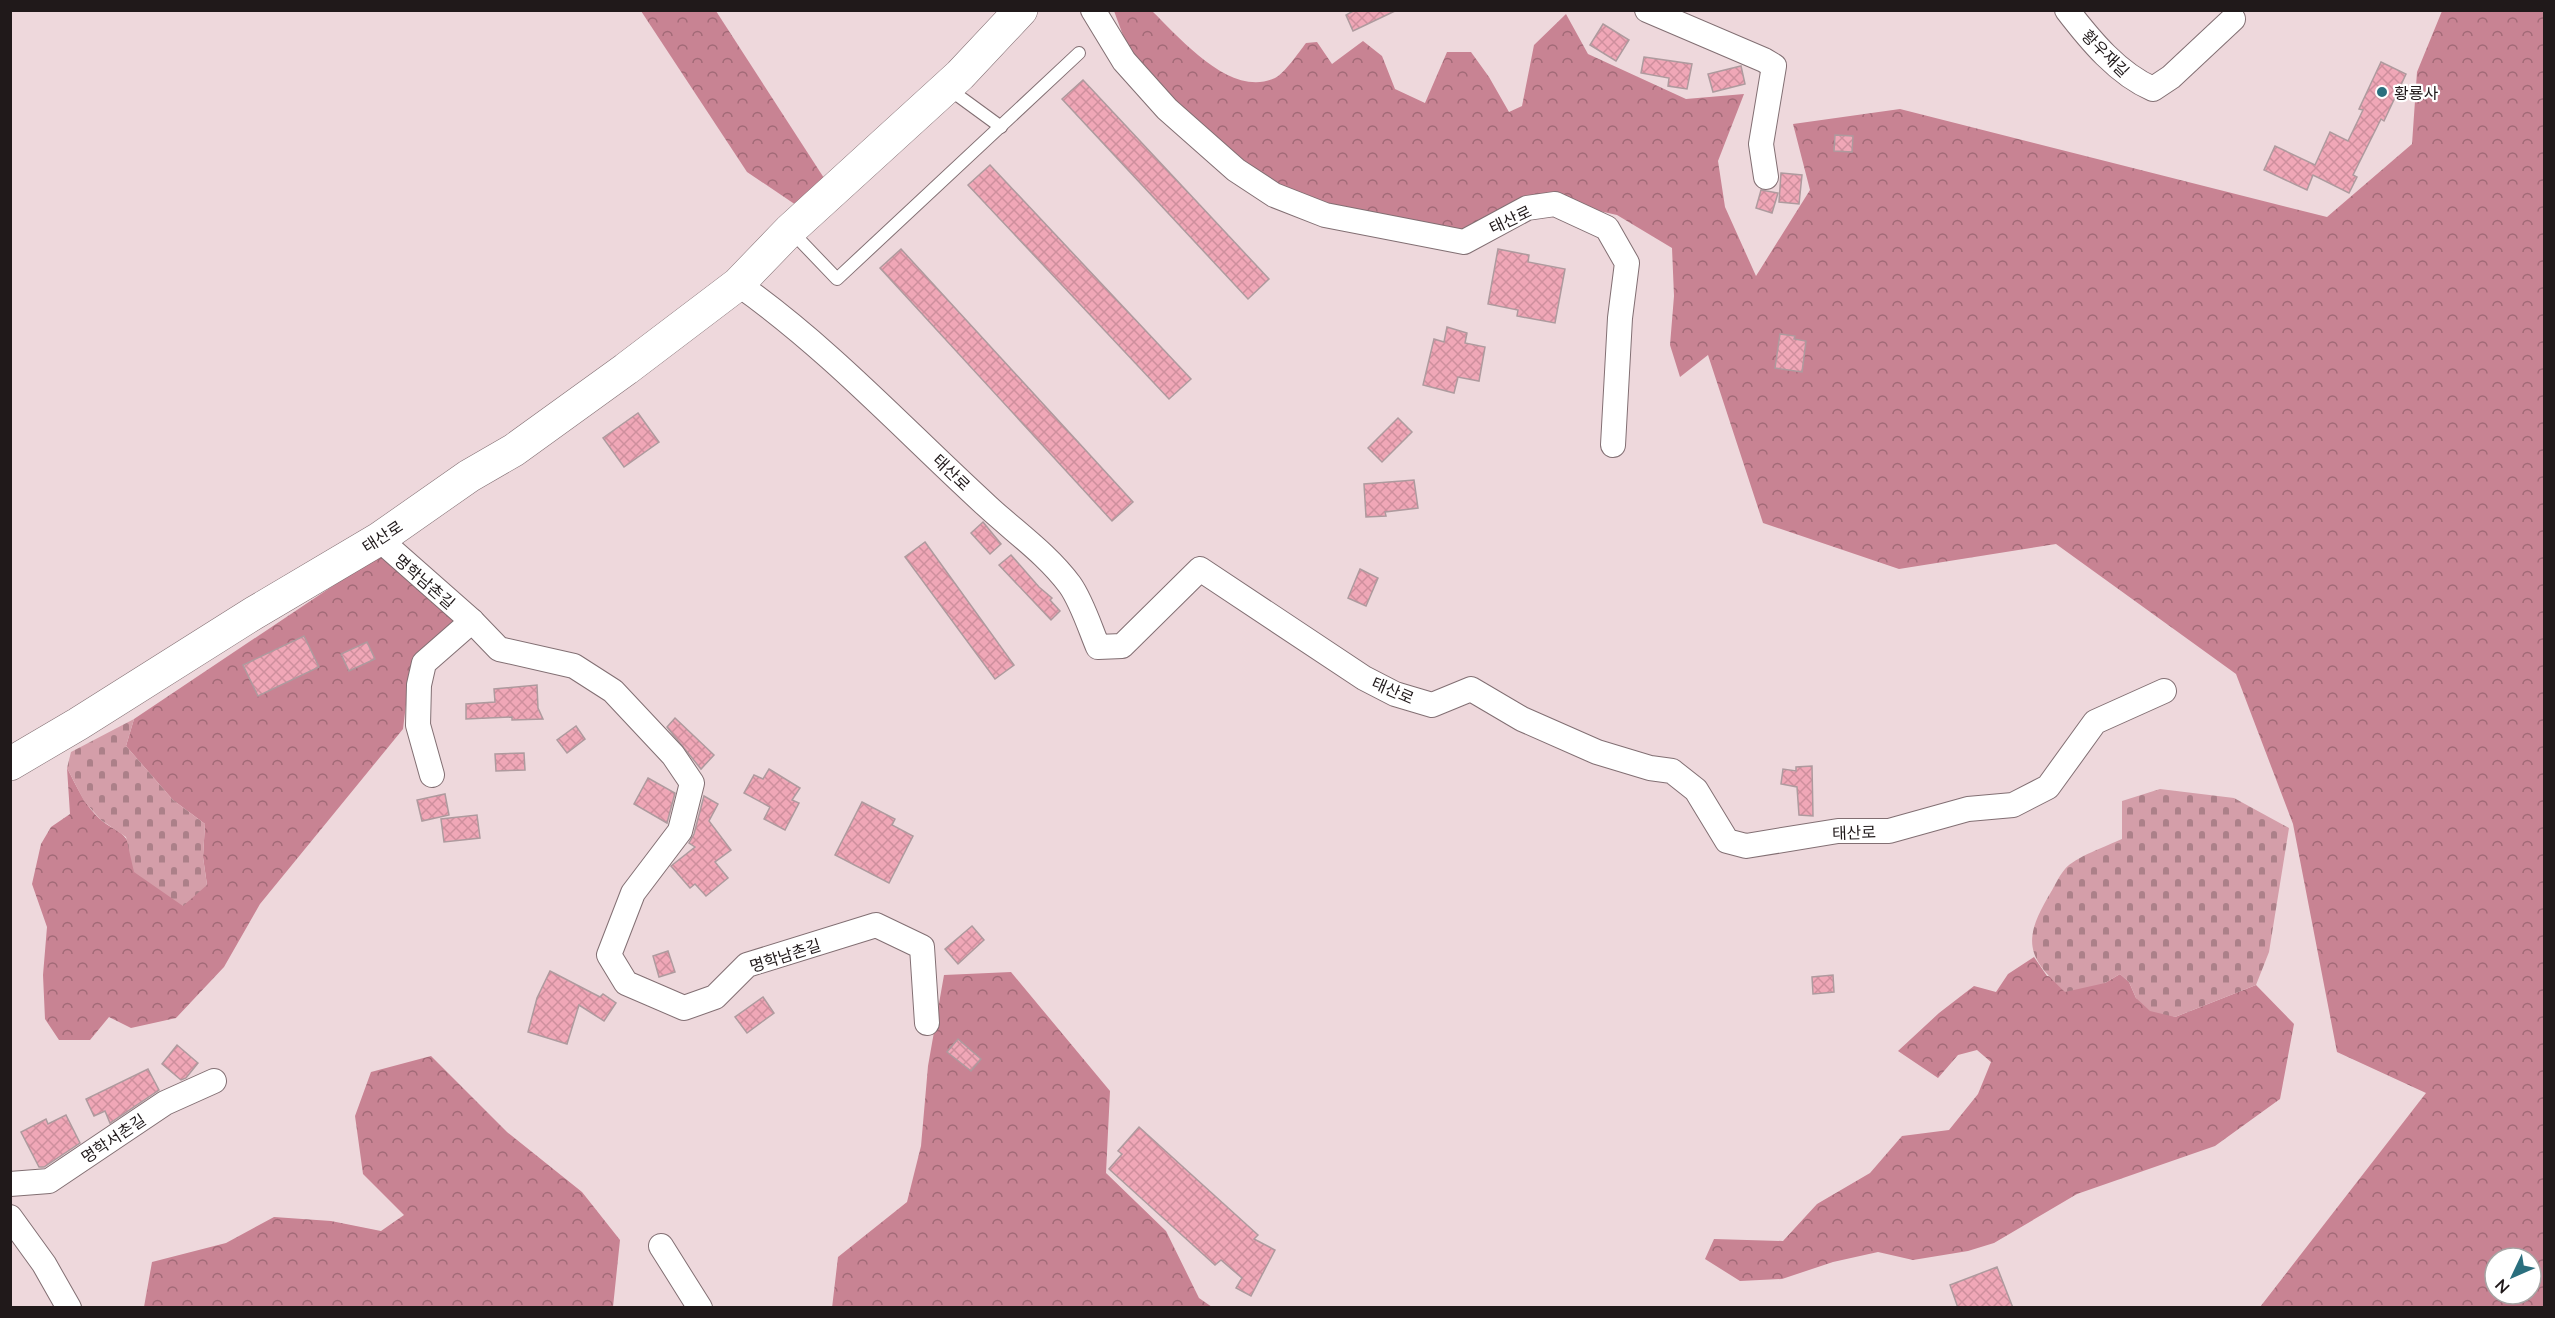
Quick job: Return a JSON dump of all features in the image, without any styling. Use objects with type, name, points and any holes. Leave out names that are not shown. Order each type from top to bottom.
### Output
[{"type":"street","name":"태산로","points":[[10,764],[379,539],[469,476],[514,450],[626,369],[738,284],[790,230],[947,87],[1021,10]]},
{"type":"street","name":"태산로","points":[[1094,10],[1124,61],[1167,110],[1236,170],[1274,195],[1326,215],[1464,242],[1527,208],[1555,204],[1607,228],[1627,263],[1620,318],[1613,445]]},
{"type":"street","points":[[1647,10],[1774,66],[1761,144],[1766,177]]},
{"type":"street","name":"황우재길","points":[[2067,10],[2083,32],[2134,80],[2153,89],[2171,77],[2233,19]]},
{"type":"street","name":"태산로","points":[[738,284],[770,306],[833,360],[988,507],[1028,540],[1071,586],[1098,647],[1122,646],[1200,569],[1365,678],[1395,694],[1432,705],[1471,689],[1522,719],[1597,752],[1650,768],[1672,771],[1696,790],[1727,841],[1746,846],[1838,831],[1889,831],[1968,809],[2013,805],[2048,787],[2095,722],[2164,691]]},
{"type":"street","name":"명학남촌길","points":[[379,539],[472,621],[499,649],[574,666],[613,691],[673,755],[692,783],[680,831],[633,893],[609,955],[626,983],[684,1008],[715,997],[747,965],[876,925],[922,947],[927,1023]]},
{"type":"street","name":"명학남촌길","points":[[432,775],[418,725],[419,685],[424,663],[472,621]]},
{"type":"street","name":"명학서촌길","points":[[10,1184],[49,1182],[165,1103],[214,1081]]},
{"type":"street","points":[[10,1217],[44,1264],[69,1308]]},
{"type":"street","points":[[661,1246],[700,1308]]},
{"type":"lane","points":[[790,230],[837,279],[1079,53]]},
{"type":"lane","points":[[947,87],[1001,127]]},
{"type":"green space","points":[[641,11],[716,11],[824,178],[796,205],[747,172]]},
{"type":"green space","points":[[1114,11],[1152,11],[1192,50],[1224,73],[1241,80],[1258,82],[1279,76],[1306,43],[1317,42],[1332,64],[1363,41],[1382,56],[1395,89],[1425,103],[1447,52],[1471,52],[1489,77],[1509,112],[1522,106],[1534,45],[1566,14],[1588,54],[1686,99],[1744,94],[1718,161],[1725,207],[1756,276],[1810,190],[1793,124],[1900,109],[2327,217],[2412,144],[2417,72],[2442,11],[2544,11],[2544,1307],[2260,1307],[2426,1093],[2337,1052],[2293,824],[2236,674],[2056,544],[1899,569],[1763,523],[1708,355],[1680,377],[1670,345],[1674,296],[1672,248],[1617,215],[1554,196],[1459,234],[1339,210],[1285,192],[1243,165],[1177,110],[1131,57]]},
{"type":"green space","points":[[379,555],[463,621],[411,664],[403,729],[260,904],[224,967],[176,1018],[131,1028],[109,1017],[90,1040],[59,1040],[45,1019],[43,975],[47,927],[32,884],[41,844],[51,827],[70,814],[67,768],[90,809],[101,820],[121,833],[129,844],[207,885],[203,857],[205,824],[173,800],[126,746],[134,719]]},
{"type":"green space","points":[[134,719],[126,746],[173,800],[205,824],[203,857],[207,885],[183,906],[134,872],[126,837],[101,820],[84,801],[67,768],[71,752]]},
{"type":"green space","points":[[2160,789],[2234,798],[2289,828],[2269,952],[2256,985],[2175,1017],[2150,1011],[2136,998],[2129,982],[2120,974],[2105,983],[2065,992],[2043,969],[2033,949],[2032,938],[2040,913],[2063,872],[2083,856],[2122,839],[2122,801]]},
{"type":"green space","points":[[2034,957],[2047,976],[2105,983],[2120,974],[2129,982],[2136,998],[2175,1017],[2256,985],[2294,1024],[2280,1099],[2215,1146],[2077,1194],[1994,1243],[1968,1251],[1913,1260],[1878,1252],[1833,1262],[1782,1279],[1740,1281],[1705,1259],[1714,1239],[1783,1241],[1817,1204],[1870,1173],[1902,1136],[1949,1130],[1978,1094],[1991,1062],[1977,1050],[1958,1055],[1938,1078],[1898,1051],[1939,1013],[1974,986],[1996,992],[2008,974]]},
{"type":"green space","points":[[1011,972],[1110,1091],[1106,1173],[1166,1231],[1199,1298],[1212,1307],[832,1308],[838,1257],[907,1202],[921,1146],[928,1066],[944,975]]},
{"type":"green space","points":[[431,1056],[507,1132],[582,1192],[620,1240],[613,1307],[144,1307],[152,1262],[226,1243],[274,1217],[331,1221],[381,1231],[404,1215],[363,1174],[355,1116],[371,1072]]},
{"type":"building","points":[[1355,10],[1397,10],[1353,31],[1346,15]]},
{"type":"building","points":[[1603,24],[1629,40],[1616,61],[1590,45]]},
{"type":"building","points":[[1644,57],[1692,64],[1687,89],[1668,86],[1669,78],[1641,73]]},
{"type":"building","points":[[2381,62],[2406,74],[2384,121],[2381,119],[2353,175],[2357,177],[2349,193],[2313,175],[2307,190],[2264,170],[2275,146],[2315,165],[2330,132],[2348,141],[2363,110],[2359,109]]},
{"type":"building","points":[[1741,66],[1745,84],[1713,92],[1708,74]]},
{"type":"building","points":[[1083,80],[1269,279],[1248,299],[1062,99]]},
{"type":"building","points":[[1835,135],[1853,136],[1852,152],[1834,151]]},
{"type":"building","points":[[990,165],[1191,379],[1169,399],[968,185]]},
{"type":"building","points":[[1781,173],[1802,175],[1799,204],[1779,202]]},
{"type":"building","points":[[1761,190],[1778,193],[1772,213],[1756,208]]},
{"type":"building","points":[[901,249],[1133,502],[1112,521],[880,268]]},
{"type":"building","points":[[1498,249],[1529,255],[1528,262],[1565,269],[1555,323],[1517,316],[1518,310],[1488,304]]},
{"type":"building","points":[[1447,327],[1467,333],[1465,343],[1485,347],[1479,381],[1458,377],[1454,393],[1423,385],[1434,339],[1444,342]]},
{"type":"building","points":[[1780,334],[1795,336],[1794,339],[1806,341],[1802,372],[1775,368]]},
{"type":"building","points":[[638,413],[659,442],[624,467],[603,438]]},
{"type":"building","points":[[1398,418],[1412,432],[1382,462],[1368,448]]},
{"type":"building","points":[[1414,480],[1418,508],[1385,512],[1386,516],[1366,517],[1364,484]]},
{"type":"building","points":[[983,522],[1001,544],[990,554],[971,533]]},
{"type":"building","points":[[925,542],[1014,665],[995,679],[905,557]]},
{"type":"building","points":[[1011,555],[1039,587],[1052,598],[1050,600],[1060,611],[1051,620],[999,565]]},
{"type":"building","points":[[1360,569],[1378,578],[1366,606],[1348,598]]},
{"type":"building","points":[[304,636],[319,667],[258,696],[243,665]]},
{"type":"building","points":[[367,642],[375,659],[349,671],[341,654]]},
{"type":"building","points":[[537,685],[538,708],[543,719],[512,720],[512,717],[466,719],[466,704],[495,702],[494,689]]},
{"type":"building","points":[[675,718],[714,755],[701,769],[667,727]]},
{"type":"building","points":[[576,726],[585,739],[567,753],[557,740]]},
{"type":"building","points":[[524,753],[525,770],[496,771],[495,754]]},
{"type":"building","points":[[1812,766],[1813,816],[1799,815],[1797,787],[1781,784],[1783,769],[1796,771],[1796,767]]},
{"type":"building","points":[[769,769],[800,788],[792,800],[799,803],[785,830],[764,819],[770,807],[744,793],[754,775],[763,779]]},
{"type":"building","points":[[648,778],[675,793],[667,823],[634,804]]},
{"type":"building","points":[[445,794],[449,815],[422,821],[417,800]]},
{"type":"building","points":[[704,796],[718,804],[709,821],[731,850],[715,862],[728,878],[706,896],[695,884],[690,888],[671,866],[695,847],[689,843],[694,834]]},
{"type":"building","points":[[862,802],[895,819],[892,825],[913,836],[889,883],[835,855]]},
{"type":"building","points":[[477,815],[480,838],[444,842],[441,819]]},
{"type":"building","points":[[972,926],[984,940],[958,964],[945,949]]},
{"type":"building","points":[[668,951],[675,972],[659,977],[653,956]]},
{"type":"building","points":[[550,971],[600,997],[603,994],[616,1003],[604,1021],[579,1005],[567,1044],[528,1032],[537,998]]},
{"type":"building","points":[[1833,975],[1834,992],[1813,994],[1812,977]]},
{"type":"building","points":[[763,997],[774,1013],[747,1033],[735,1017]]},
{"type":"building","points":[[958,1039],[981,1059],[971,1071],[947,1052]]},
{"type":"building","points":[[177,1045],[198,1063],[186,1078],[181,1080],[162,1064]]},
{"type":"building","points":[[148,1069],[159,1090],[110,1123],[105,1111],[94,1116],[86,1099]]},
{"type":"building","points":[[66,1115],[80,1143],[44,1167],[39,1167],[21,1132],[46,1119],[48,1124]]},
{"type":"building","points":[[1139,1127],[1258,1235],[1254,1239],[1275,1250],[1251,1296],[1236,1288],[1242,1278],[1221,1260],[1215,1265],[1109,1169],[1122,1154],[1118,1151]]},
{"type":"building","points":[[1997,1267],[2013,1308],[1958,1308],[1950,1285]]},
{"type":"place","name":"황룡사","points":[[2382,92]]}]
